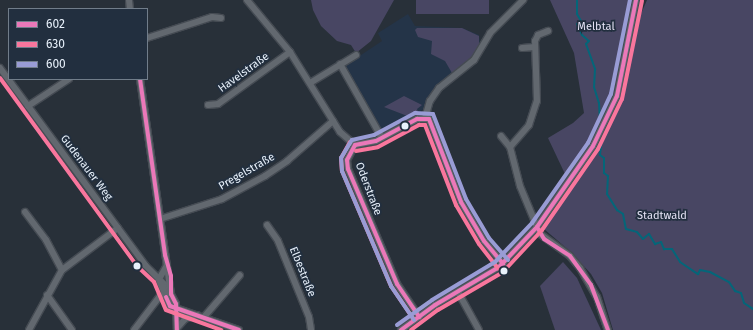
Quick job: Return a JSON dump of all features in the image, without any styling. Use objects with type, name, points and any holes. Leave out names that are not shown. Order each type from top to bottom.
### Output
[{"type":"street","points":[[247,0],[290,52],[340,132],[354,145],[370,144],[417,118],[425,118],[432,124],[467,213],[503,264]]},
{"type":"street","points":[[425,118],[430,101],[439,88],[470,65],[480,54],[487,38],[523,0]]},
{"type":"street","points":[[401,330],[418,317],[503,264],[537,226],[593,146],[617,96],[636,0]]},
{"type":"street","points":[[148,38],[212,17],[221,18]]},
{"type":"street","points":[[485,30],[487,38]]},
{"type":"street","points":[[510,147],[529,125],[537,101],[535,38],[548,30]]},
{"type":"street","points":[[522,48],[535,47]]},
{"type":"street","name":"Havelstraße","points":[[208,105],[218,104],[290,52]]},
{"type":"street","points":[[310,83],[356,55]]},
{"type":"street","points":[[340,64],[382,138]]},
{"type":"street","name":"Gudenauer Weg","points":[[0,68],[8,79]]},
{"type":"street","name":"Gudenauer Weg","points":[[9,80],[145,265],[159,278]]},
{"type":"street","points":[[28,106],[67,80]]},
{"type":"street","points":[[140,80],[166,265],[170,276],[168,294],[170,306],[204,316],[239,330]]},
{"type":"street","name":"Pregelstraße","points":[[160,219],[215,202],[258,180],[287,161],[333,121]]},
{"type":"street","points":[[501,136],[510,147],[520,186],[544,239],[570,256],[588,279],[598,297],[608,330]]},
{"type":"street","name":"Oderstraße","points":[[354,145],[347,160],[348,169],[395,279],[418,317]]},
{"type":"street","points":[[24,212],[46,240],[62,270]]},
{"type":"street","name":"Elbestraße","points":[[267,224],[278,240],[309,317],[311,330]]},
{"type":"street","points":[[29,330],[62,270],[118,228]]},
{"type":"street","points":[[166,265],[159,278],[168,294]]},
{"type":"street","points":[[204,316],[240,275]]},
{"type":"street","points":[[458,292],[479,330]]},
{"type":"street","points":[[134,330],[160,296],[168,294]]},
{"type":"street","points":[[47,295],[72,330]]},
{"type":"street","points":[[176,308],[177,329]]},
{"type":"street","points":[[177,329],[185,319],[197,314]]},
{"type":"shaded area","points":[[408,14],[415,26],[462,28],[479,35],[480,43],[476,53],[464,66],[438,84],[424,109],[382,131],[345,68],[346,65],[382,41],[378,33]]},
{"type":"green space","points":[[311,0],[394,0],[371,41],[356,53],[351,45],[337,41],[321,26],[313,10]]},
{"type":"green space","points":[[416,0],[489,0],[489,14],[416,14]]},
{"type":"green space","name":"Melbtal","points":[[550,0],[633,0],[612,99],[593,140],[565,174],[548,138],[573,123],[584,113],[574,53]]},
{"type":"green space","name":"Stadtwald","points":[[647,0],[753,0],[753,330],[613,330],[602,293],[591,274],[571,252],[544,229],[594,152],[617,111],[625,86],[640,16]]},
{"type":"green space","points":[[417,28],[462,28],[479,36],[479,47],[471,59],[452,73],[445,61],[431,54],[432,41],[418,37],[415,30]]},
{"type":"green space","points":[[404,96],[422,105],[417,109],[418,112],[410,117],[384,107]]},
{"type":"green space","points":[[563,262],[577,278],[601,330],[555,330],[540,286]]},
{"type":"waterway","points":[[577,0],[577,14],[581,21],[577,24],[582,35],[589,41],[586,44],[595,69],[594,87],[599,103],[600,124]]},
{"type":"waterway","points":[[602,138],[600,155],[604,158],[604,173],[608,176],[607,194],[617,210],[623,214],[626,229],[637,232],[643,239],[649,234],[655,244],[661,242],[664,249],[672,249],[680,262],[698,274],[700,270],[710,272],[729,282],[735,291],[741,293],[744,303],[753,309]]},
{"type":"transit line","name":"600","points":[[397,325],[432,300],[495,262],[532,223],[588,143],[611,94],[630,0]]},
{"type":"transit line","name":"602","points":[[401,330],[435,305],[499,267],[537,227],[593,146],[617,96],[636,0]]},
{"type":"transit line","name":"630","points":[[411,330],[438,310],[503,272],[542,230],[598,149],[622,99],[642,1]]},
{"type":"transit line","name":"630","points":[[0,78],[138,267],[154,282],[166,310],[221,330]]},
{"type":"transit line","name":"602","points":[[140,80],[165,255],[171,276],[171,294],[176,304],[177,330]]},
{"type":"transit line","name":"600","points":[[414,320],[391,286],[342,171],[341,158],[352,140],[374,135],[415,113],[433,114],[466,199],[489,238],[508,260]]},
{"type":"transit line","name":"602","points":[[355,145],[376,141],[417,119],[429,119],[461,202],[484,241],[503,264]]},
{"type":"transit line","name":"630","points":[[356,151],[378,147],[419,125],[425,125],[456,205],[479,244],[498,268]]},
{"type":"transit line","name":"630","points":[[350,142],[341,158],[342,171],[391,286],[414,320]]},
{"type":"transit line","name":"602","points":[[355,145],[347,160],[348,169],[397,284],[419,317]]},
{"type":"transit line","name":"602","points":[[537,227],[544,239],[570,256],[591,285],[608,330]]},
{"type":"transit line","name":"602","points":[[166,297],[170,306],[239,330]]}]
